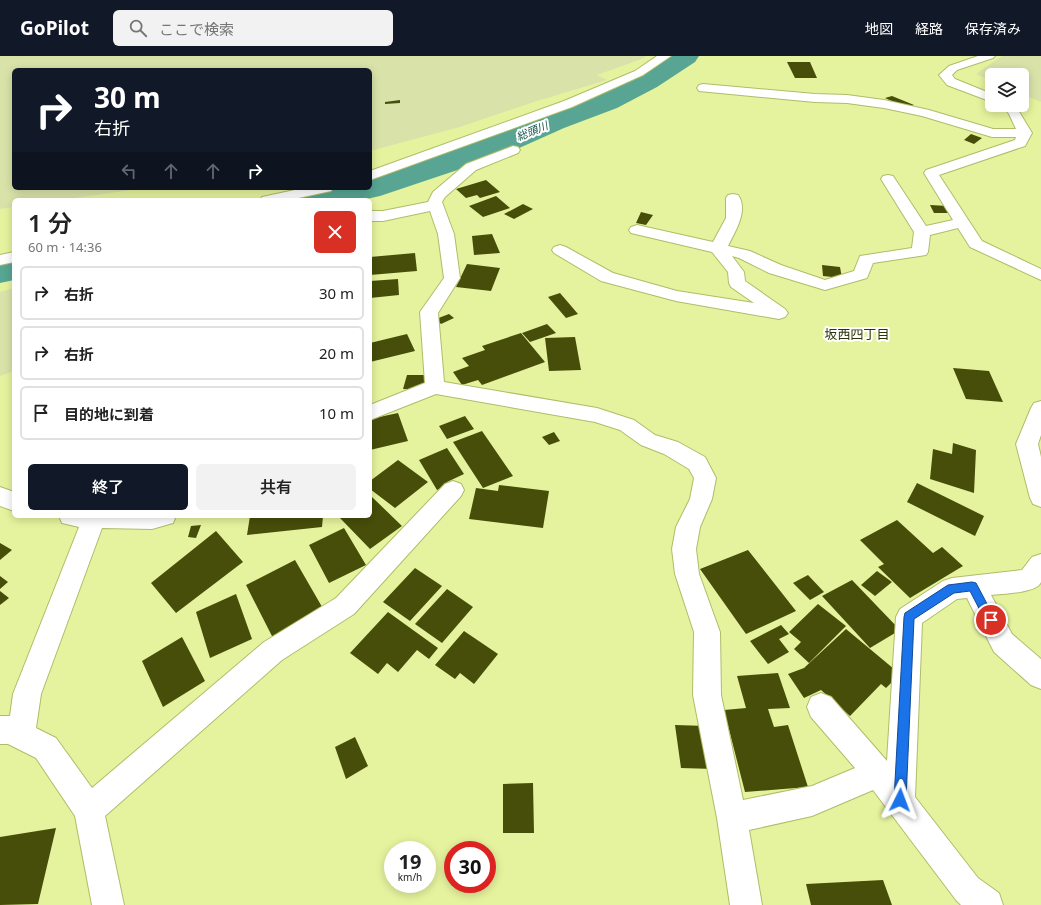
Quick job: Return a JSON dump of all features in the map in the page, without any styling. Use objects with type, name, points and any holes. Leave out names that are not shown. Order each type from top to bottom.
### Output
[{"type":"street","points":[[372,175],[568,104],[639,73],[665,56]]},
{"type":"street","points":[[985,95],[951,82],[945,75],[953,68],[989,56]]},
{"type":"street","points":[[703,88],[815,98],[847,99],[884,104],[926,113],[992,133],[1025,133]]},
{"type":"street","points":[[1014,112],[1017,120],[1025,133]]},
{"type":"street","points":[[1025,133],[1020,143],[931,173],[976,244],[1041,275]]},
{"type":"street","points":[[435,387],[429,312],[438,301],[452,278],[446,234],[435,202],[438,195],[471,167],[513,150],[485,135]]},
{"type":"street","points":[[637,230],[744,254],[775,269],[824,285],[861,274],[866,258],[920,252],[922,232],[888,179]]},
{"type":"street","points":[[278,198],[316,190]]},
{"type":"street","points":[[718,248],[734,218],[733,198]]},
{"type":"street","points":[[372,216],[390,214],[436,205]]},
{"type":"street","points":[[922,232],[962,222]]},
{"type":"street","points":[[560,250],[607,277],[676,296],[779,313],[737,283],[736,272],[718,248]]},
{"type":"street","points":[[0,260],[12,257]]},
{"type":"street","points":[[372,412],[435,387],[598,415],[627,425],[648,440],[671,448],[696,463],[705,478],[701,500],[688,527],[684,549],[687,574],[706,632],[707,695],[732,818],[746,905]]},
{"type":"street","points":[[1041,408],[1027,444],[1041,498]]},
{"type":"street","points":[[89,810],[273,651],[345,606],[453,490]]},
{"type":"street","points":[[0,496],[12,501]]},
{"type":"street","points":[[82,518],[27,694],[11,733],[46,748],[89,810],[108,905]]},
{"type":"street","points":[[105,518],[152,520],[158,518]]},
{"type":"street","points":[[900,800],[909,617],[952,588],[1029,580],[1041,564]]},
{"type":"street","points":[[972,586],[1003,643],[1041,676]]},
{"type":"street","points":[[821,707],[900,800],[967,889],[987,905]]},
{"type":"street","points":[[732,818],[812,801],[878,773]]},
{"type":"green space","points":[[0,56],[646,56],[597,75],[607,80],[534,102],[460,127],[372,150],[372,68],[12,68],[12,190],[131,190],[75,198],[12,198],[12,207],[0,209]]},
{"type":"green space","points":[[1002,56],[1041,56],[1041,102],[1029,97],[1029,68],[985,68],[985,78],[976,74]]},
{"type":"green space","points":[[12,289],[12,372],[0,376],[0,292]]},
{"type":"building","points":[[787,62],[810,62],[817,78],[795,78]]},
{"type":"building","points":[[892,96],[914,105],[907,108],[885,98]]},
{"type":"building","points":[[400,100],[400,103],[385,104],[385,102]]},
{"type":"building","points":[[971,134],[982,138],[974,144],[964,140]]},
{"type":"building","points":[[486,180],[500,192],[480,198],[477,195],[466,198],[456,189]]},
{"type":"building","points":[[496,196],[510,208],[483,217],[469,206]]},
{"type":"building","points":[[523,204],[533,209],[514,219],[504,214]]},
{"type":"building","points":[[930,205],[948,206],[952,213],[934,213]]},
{"type":"building","points":[[641,212],[653,215],[646,225],[636,223]]},
{"type":"building","points":[[492,234],[500,253],[474,255],[472,236]]},
{"type":"building","points":[[415,253],[417,271],[372,275],[372,257]]},
{"type":"building","points":[[467,264],[500,268],[491,291],[456,287]]},
{"type":"building","points":[[822,265],[840,267],[842,278],[823,276]]},
{"type":"building","points":[[398,279],[399,295],[372,298],[372,281]]},
{"type":"building","points":[[560,293],[578,314],[566,318],[548,297]]},
{"type":"building","points":[[449,314],[454,318],[441,324],[436,319]]},
{"type":"building","points":[[547,324],[556,333],[530,342],[522,333]]},
{"type":"building","points":[[521,333],[545,362],[482,385],[478,380],[462,385],[453,372],[469,366],[462,358],[485,350],[482,346]]},
{"type":"building","points":[[407,334],[415,351],[372,362],[372,343]]},
{"type":"building","points":[[575,337],[581,370],[549,371],[545,338]]},
{"type":"building","points":[[953,368],[989,371],[1003,402],[966,399]]},
{"type":"building","points":[[407,375],[427,375],[424,390],[403,389]]},
{"type":"building","points":[[398,413],[408,441],[372,450],[372,419]]},
{"type":"building","points":[[465,416],[474,429],[447,439],[439,426]]},
{"type":"building","points":[[482,431],[513,476],[483,488],[453,442]]},
{"type":"building","points":[[554,432],[560,441],[549,445],[542,437]]},
{"type":"building","points":[[953,443],[976,450],[974,493],[930,479],[933,449],[952,454]]},
{"type":"building","points":[[447,448],[464,474],[447,482],[449,485],[437,490],[419,460]]},
{"type":"building","points":[[398,460],[428,482],[395,508],[372,491],[372,480]]},
{"type":"building","points":[[917,483],[984,516],[975,536],[907,502]]},
{"type":"building","points":[[499,485],[549,491],[543,528],[469,519],[476,488],[498,491]]},
{"type":"building","points":[[372,497],[402,526],[370,549],[340,518],[372,518]]},
{"type":"building","points":[[250,518],[323,518],[322,527],[247,535]]},
{"type":"building","points":[[897,520],[933,553],[942,547],[963,566],[910,598],[878,567],[884,564],[860,540]]},
{"type":"building","points":[[201,525],[196,538],[188,537],[191,526]]},
{"type":"building","points":[[344,528],[366,565],[329,583],[309,545]]},
{"type":"building","points":[[216,531],[243,562],[176,613],[151,583]]},
{"type":"building","points":[[0,543],[12,550],[0,560]]},
{"type":"building","points":[[748,550],[796,611],[746,634],[700,569]]},
{"type":"building","points":[[295,560],[325,612],[274,640],[246,585]]},
{"type":"building","points":[[415,568],[442,586],[410,621],[383,602]]},
{"type":"building","points":[[877,571],[892,582],[875,596],[861,585]]},
{"type":"building","points":[[808,575],[824,592],[810,600],[793,583]]},
{"type":"building","points":[[0,576],[8,582],[0,589]]},
{"type":"building","points":[[852,580],[900,630],[870,648],[822,596]]},
{"type":"building","points":[[447,589],[473,607],[442,643],[415,624]]},
{"type":"building","points":[[0,591],[9,598],[0,605]]},
{"type":"building","points":[[236,594],[252,639],[210,658],[196,612]]},
{"type":"building","points":[[818,604],[846,626],[809,663],[794,649],[801,642],[789,632]]},
{"type":"building","points":[[388,612],[438,648],[429,659],[417,650],[398,672],[387,663],[378,674],[350,653]]},
{"type":"building","points":[[781,625],[789,634],[779,639],[789,652],[768,664],[750,641]]},
{"type":"building","points":[[846,629],[900,674],[886,688],[881,684],[850,716],[821,690],[804,698],[788,674],[804,668]]},
{"type":"building","points":[[464,631],[498,654],[474,684],[460,673],[455,679],[435,665]]},
{"type":"building","points":[[182,637],[205,681],[163,707],[142,661]]},
{"type":"building","points":[[778,673],[790,708],[768,709],[774,727],[788,725],[808,787],[745,792],[724,710],[746,708],[737,676]]},
{"type":"building","points":[[675,725],[707,726],[714,769],[681,768]]},
{"type":"building","points":[[355,737],[368,766],[346,779],[335,747]]},
{"type":"building","points":[[533,783],[534,833],[503,833],[503,784]]},
{"type":"building","points":[[56,828],[38,904],[0,905],[0,837]]},
{"type":"building","points":[[883,880],[892,905],[811,905],[806,884]]},
{"type":"waterway","name":"総頭川","points":[[372,186],[496,146],[553,121],[606,101],[647,81],[685,56]]},
{"type":"waterway","name":"総頭川","points":[[324,198],[358,190]]},
{"type":"waterway","name":"総頭川","points":[[0,271],[12,268]]},
{"type":"district","name":"坂西四丁目","points":[[857,334]]},
{"type":"route","points":[[900,800],[909,617],[952,588],[972,586],[991,620]]}]
